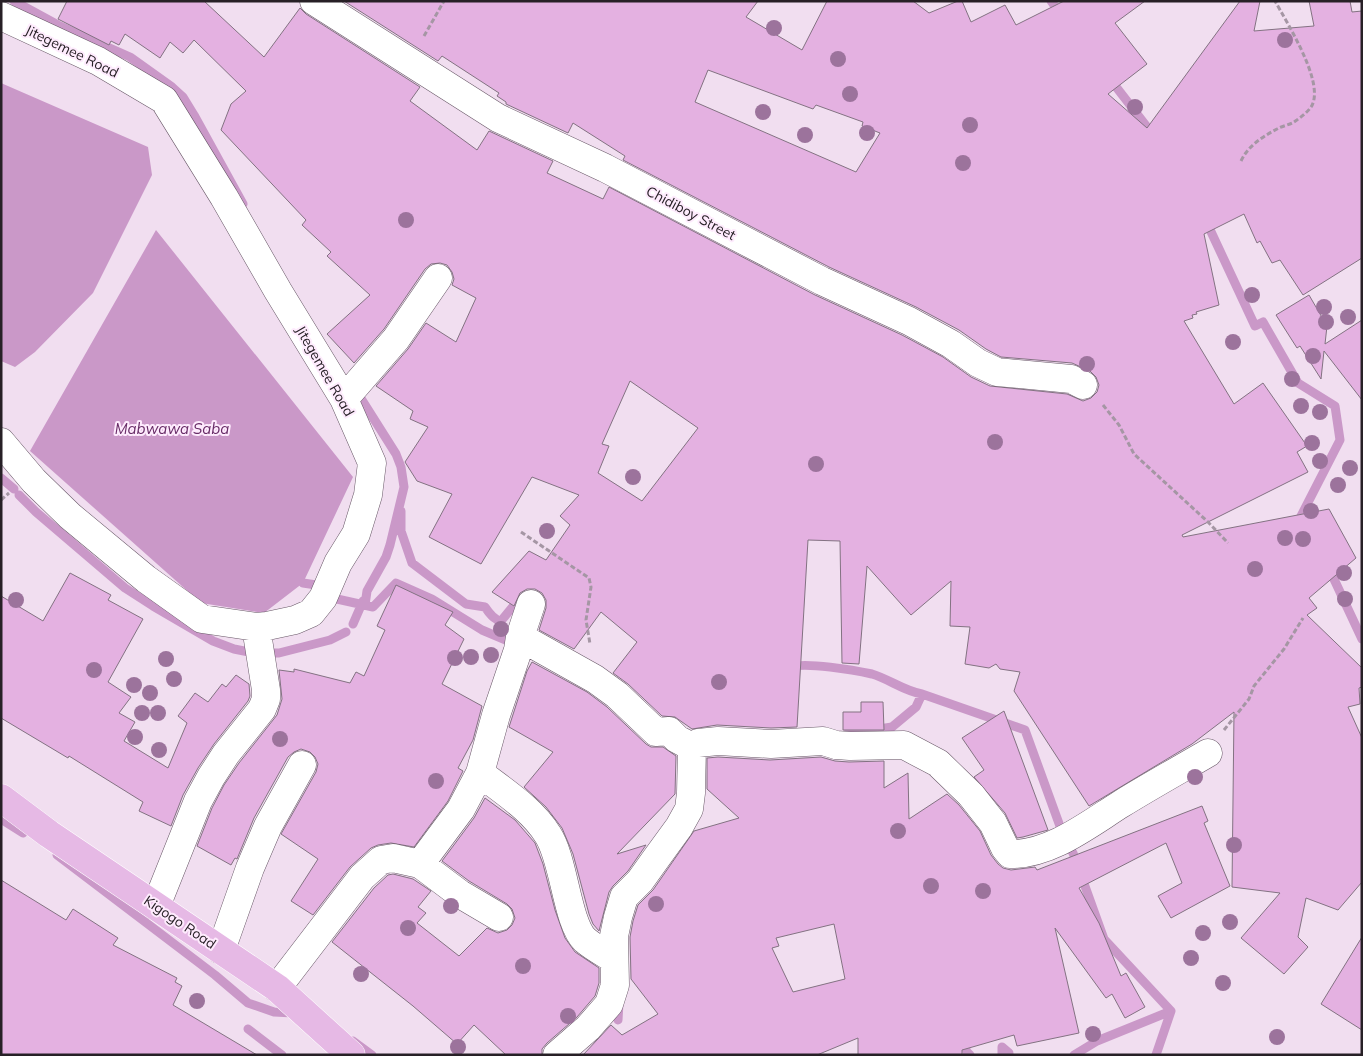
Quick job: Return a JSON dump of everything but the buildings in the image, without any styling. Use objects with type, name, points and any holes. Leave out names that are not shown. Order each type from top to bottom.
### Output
[{"type":"main road","name":"Kigogo Road","points":[[1,798],[49,834],[277,988],[351,1055]]},
{"type":"street","name":"Chidiboy Street","points":[[314,1],[498,118],[605,168],[822,281],[909,322],[951,344],[978,363],[997,372],[1071,379],[1083,385]]},
{"type":"street","name":"Jitegemee Road","points":[[1,16],[98,61],[164,100],[344,399],[372,463],[368,495],[356,534],[338,563],[323,598],[311,613],[295,620],[256,627],[202,618],[146,579],[70,516],[34,481],[1,442]]},
{"type":"street","points":[[344,399],[396,339],[438,278]]},
{"type":"street","points":[[420,864],[461,809],[480,773],[531,604]]},
{"type":"street","points":[[156,906],[198,801],[226,754],[262,708],[266,699],[256,627]]},
{"type":"street","points":[[520,637],[595,679],[617,695],[656,732],[669,731],[682,742],[692,747]]},
{"type":"street","points":[[692,747],[698,743],[718,741],[771,744],[823,741],[836,745],[850,746],[904,745],[938,763],[976,802],[993,823],[1010,854],[1022,854],[1065,840],[1122,803],[1208,752]]},
{"type":"street","points":[[557,1055],[588,1028],[609,1004],[615,985],[614,936],[624,897],[650,867],[679,827],[689,809],[692,793],[692,747]]},
{"type":"street","points":[[221,950],[250,868],[268,826],[302,765]]},
{"type":"street","points":[[480,773],[538,821],[549,836],[566,887],[577,929],[584,939],[614,959]]},
{"type":"street","points":[[277,988],[362,877],[374,864],[381,860],[393,858],[420,864],[460,894],[498,917]]},
{"type":"path","points":[[409,63],[444,1]]},
{"type":"path","points":[[1241,161],[1250,146],[1277,128],[1294,122],[1310,109],[1313,103],[1314,88],[1302,48],[1275,1]]},
{"type":"path","points":[[1083,385],[1101,402],[1118,424],[1134,454],[1228,543]]},
{"type":"path","points":[[521,532],[589,578],[591,587],[586,620],[595,679]]},
{"type":"path","points":[[1208,752],[1249,699],[1254,686],[1284,649],[1303,618]]},
{"type":"water","points":[[1,83],[148,147],[152,175],[93,293],[35,352],[15,367],[1,361]]},
{"type":"water","name":"Mabwawa Saba","points":[[156,230],[353,477],[303,583],[264,613],[201,603],[30,451]]},
{"type":"waterway","points":[[14,1],[58,25],[130,57],[172,87],[183,97],[194,115],[243,204]]},
{"type":"waterway","points":[[1051,1],[1061,15]]},
{"type":"waterway","points":[[1110,79],[1154,136]]},
{"type":"waterway","points":[[1206,221],[1255,326],[1263,322],[1298,383],[1335,406],[1340,440],[1300,518],[1301,524]]},
{"type":"waterway","points":[[353,624],[363,601],[365,605],[367,591],[386,557],[404,487],[401,467],[396,454],[360,397]]},
{"type":"waterway","points":[[1,478],[14,489]]},
{"type":"waterway","points":[[19,495],[36,512],[125,588],[213,641],[234,649],[254,653],[279,653],[330,640],[346,632]]},
{"type":"waterway","points":[[401,511],[401,531],[412,563],[466,604],[485,607],[498,620],[501,621],[520,598],[518,604]]},
{"type":"waterway","points":[[1325,571],[1333,577],[1362,639]]},
{"type":"waterway","points":[[303,583],[323,586]]},
{"type":"waterway","points":[[337,599],[373,607],[396,583],[432,599],[482,630],[515,644]]},
{"type":"waterway","points":[[790,667],[807,665],[872,674],[909,690],[1025,730],[1104,939],[1171,1011],[1156,1055]]},
{"type":"waterway","points":[[847,734],[892,727],[916,707],[922,694]]},
{"type":"waterway","points":[[1,819],[23,833]]},
{"type":"waterway","points":[[57,855],[215,975],[248,1003],[274,1012],[294,1013]]},
{"type":"waterway","points":[[618,1020],[619,1002]]},
{"type":"waterway","points":[[1074,1055],[1097,1041],[1171,1011]]},
{"type":"waterway","points":[[248,1029],[282,1055]]},
{"type":"waterway","points":[[961,1039],[970,1055]]},
{"type":"waterway","points":[[353,1041],[372,1055]]},
{"type":"waterway","points":[[1002,1055],[1002,1047],[1009,1055]]}]
